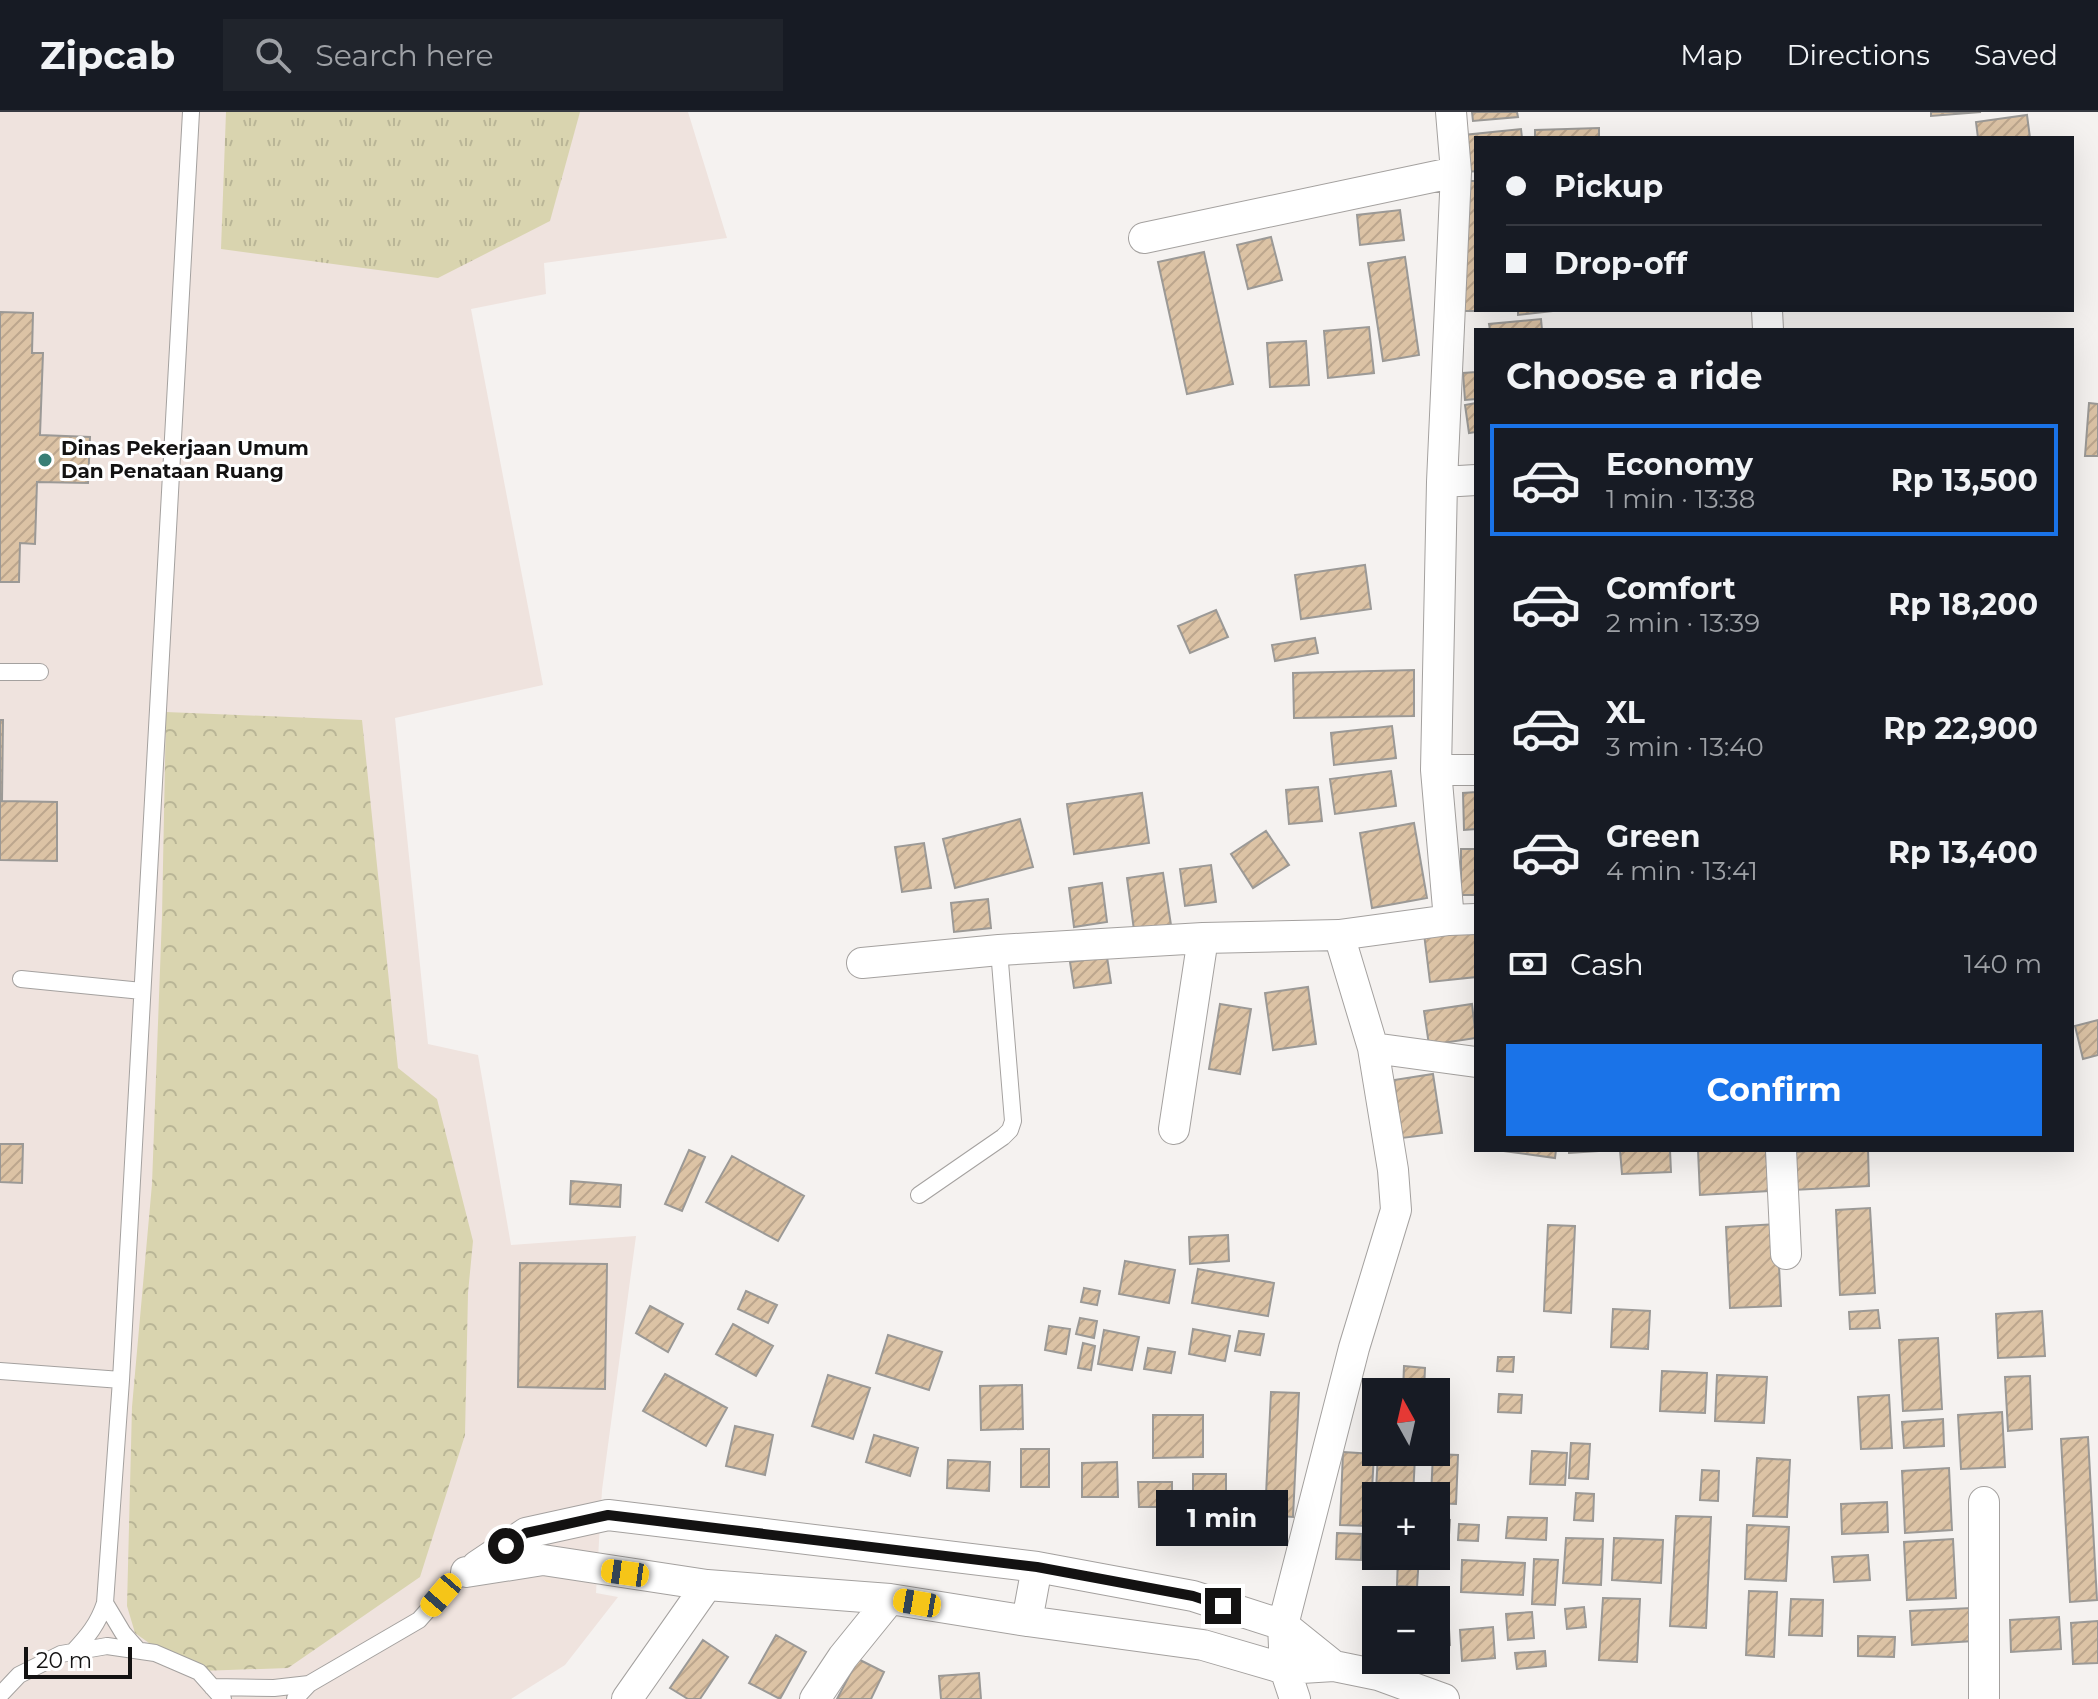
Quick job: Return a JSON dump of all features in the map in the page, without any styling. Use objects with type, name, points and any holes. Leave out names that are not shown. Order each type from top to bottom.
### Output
[{"type":"street","points":[[862,963],[999,950],[1203,938],[1339,935],[1463,920],[1436,770],[1442,482],[1456,172],[1451,112]]},
{"type":"street","points":[[1144,238],[1456,172]]},
{"type":"street","points":[[1442,482],[1474,480]]},
{"type":"street","points":[[1436,770],[1474,770]]},
{"type":"street","points":[[1295,1699],[1285,1669],[1283,1625],[1354,1348],[1396,1210],[1393,1170],[1373,1048],[1339,935]]},
{"type":"street","points":[[1174,1129],[1203,938]]},
{"type":"street","points":[[1373,1048],[1474,1062]]},
{"type":"street","points":[[1781,1152],[1786,1254]]},
{"type":"street","points":[[1984,1502],[1984,1699]]},
{"type":"street","points":[[466,1572],[526,1533],[608,1515],[1037,1567],[1193,1596],[1283,1625],[1334,1666]]},
{"type":"street","points":[[810,1593],[816,1540]]},
{"type":"street","points":[[466,1572],[543,1560],[707,1585],[890,1599],[1203,1645],[1285,1669],[1334,1666],[1378,1675],[1444,1699]]},
{"type":"street","points":[[1027,1621],[1037,1567]]},
{"type":"street","points":[[627,1699],[707,1585]]},
{"type":"street","points":[[815,1699],[843,1657],[890,1599]]},
{"type":"lane","points":[[73,1652],[91,1634],[105,1603],[121,1380],[191,112]]},
{"type":"lane","points":[[0,672],[40,672]]},
{"type":"lane","points":[[919,1195],[1003,1137],[1013,1121],[999,950]]},
{"type":"lane","points":[[21,979],[142,991]]},
{"type":"lane","points":[[0,1371],[121,1380]]},
{"type":"lane","points":[[295,1699],[309,1684],[419,1620],[466,1572]]},
{"type":"lane","points":[[105,1603],[123,1633],[138,1650]]},
{"type":"lane","points":[[0,1695],[19,1675],[61,1654],[107,1646],[155,1653],[199,1672],[217,1693],[309,1684]]},
{"type":"shaded area","points":[[0,112],[688,112],[727,238],[544,263],[546,294],[471,309],[543,685],[395,718],[428,1044],[478,1055],[511,1245],[636,1236],[602,1490],[596,1593],[618,1597],[565,1665],[511,1699],[0,1699]]},
{"type":"green space","points":[[226,112],[580,112],[550,221],[438,278],[221,249]]},
{"type":"green space","points":[[166,712],[362,720],[398,1068],[437,1099],[473,1241],[468,1293],[465,1435],[420,1577],[288,1668],[200,1671],[135,1633],[127,1606],[132,1407],[152,1184]]},
{"type":"building","points":[[1472,112],[1517,112],[1518,117],[1473,121]]},
{"type":"building","points":[[1931,112],[1981,112],[1931,116]]},
{"type":"building","points":[[2027,115],[2030,136],[1978,136],[1976,122]]},
{"type":"building","points":[[1599,128],[1599,136],[1535,136],[1535,130]]},
{"type":"building","points":[[1521,129],[1522,136],[1474,136],[1474,171],[1468,172],[1464,135]]},
{"type":"building","points":[[1462,181],[1474,181],[1474,311],[1462,311]]},
{"type":"building","points":[[1400,210],[1404,240],[1360,245],[1357,215]]},
{"type":"building","points":[[1271,237],[1282,280],[1248,289],[1237,245]]},
{"type":"building","points":[[1204,252],[1233,384],[1187,394],[1158,262]]},
{"type":"building","points":[[1405,257],[1419,355],[1383,361],[1368,263]]},
{"type":"building","name":"Dinas Pekerjaan Umum Dan Penataan Ruang","points":[[0,312],[33,313],[32,353],[43,353],[40,435],[90,437],[88,483],[37,482],[35,544],[20,543],[19,582],[0,582]]},
{"type":"building","points":[[1541,319],[1542,328],[1490,328],[1489,324]]},
{"type":"building","points":[[1369,327],[1374,373],[1328,378],[1324,331]]},
{"type":"building","points":[[1306,341],[1309,385],[1270,387],[1267,343]]},
{"type":"building","points":[[1474,372],[1474,399],[1465,400],[1463,373]]},
{"type":"building","points":[[1474,403],[1474,432],[1469,433],[1465,405]]},
{"type":"building","points":[[2089,403],[2098,404],[2098,456],[2085,456]]},
{"type":"building","points":[[1365,565],[1371,609],[1301,619],[1295,575]]},
{"type":"building","points":[[1216,610],[1228,637],[1190,653],[1178,626]]},
{"type":"building","points":[[1315,638],[1318,653],[1275,661],[1272,645]]},
{"type":"building","points":[[1414,670],[1414,716],[1294,718],[1293,673]]},
{"type":"building","points":[[0,720],[3,720],[2,801],[57,802],[57,861],[0,860]]},
{"type":"building","points":[[1392,726],[1396,758],[1334,765],[1331,733]]},
{"type":"building","points":[[1391,771],[1396,806],[1335,814],[1330,779]]},
{"type":"building","points":[[1318,787],[1322,821],[1289,824],[1286,790]]},
{"type":"building","points":[[1474,792],[1474,829],[1464,830],[1463,793]]},
{"type":"building","points":[[1142,793],[1149,843],[1074,854],[1067,804]]},
{"type":"building","points":[[1020,819],[1033,867],[955,888],[943,839]]},
{"type":"building","points":[[1414,823],[1427,898],[1372,908],[1360,833]]},
{"type":"building","points":[[1266,831],[1289,865],[1253,888],[1231,854]]},
{"type":"building","points":[[924,843],[931,888],[902,892],[895,847]]},
{"type":"building","points":[[1461,849],[1474,849],[1474,895],[1461,895]]},
{"type":"building","points":[[1211,865],[1216,902],[1185,906],[1180,869]]},
{"type":"building","points":[[1163,873],[1171,925],[1134,930],[1127,878]]},
{"type":"building","points":[[1102,883],[1107,922],[1074,927],[1069,888]]},
{"type":"building","points":[[988,899],[991,928],[954,932],[951,903]]},
{"type":"building","points":[[1474,928],[1474,977],[1430,982],[1424,934]]},
{"type":"building","points":[[1107,957],[1111,983],[1074,988],[1070,962]]},
{"type":"building","points":[[1308,987],[1316,1044],[1273,1050],[1265,993]]},
{"type":"building","points":[[1220,1004],[1251,1009],[1240,1074],[1209,1069]]},
{"type":"building","points":[[1472,1004],[1474,1038],[1429,1045],[1424,1011]]},
{"type":"building","points":[[2098,1020],[2098,1055],[2083,1059],[2075,1026]]},
{"type":"building","points":[[1433,1074],[1442,1133],[1402,1138],[1394,1080]]},
{"type":"building","points":[[0,1144],[23,1144],[22,1183],[0,1182]]},
{"type":"building","points":[[689,1150],[705,1157],[682,1211],[665,1204]]},
{"type":"building","points":[[1511,1152],[1556,1152],[1555,1158]]},
{"type":"building","points":[[1620,1152],[1670,1152],[1671,1172],[1622,1174]]},
{"type":"building","points":[[1698,1152],[1766,1152],[1769,1191],[1700,1195]]},
{"type":"building","points":[[1791,1152],[1868,1152],[1869,1186],[1793,1190]]},
{"type":"building","points":[[732,1156],[804,1196],[778,1241],[706,1202]]},
{"type":"building","points":[[571,1181],[621,1185],[620,1207],[570,1204]]},
{"type":"building","points":[[1870,1208],[1875,1293],[1840,1295],[1836,1210]]},
{"type":"building","points":[[1777,1224],[1781,1306],[1730,1308],[1726,1227]]},
{"type":"building","points":[[1548,1225],[1575,1226],[1571,1313],[1544,1311]]},
{"type":"building","points":[[1228,1235],[1229,1261],[1190,1264],[1189,1237]]},
{"type":"building","points":[[1125,1261],[1175,1270],[1169,1303],[1119,1294]]},
{"type":"building","points":[[520,1263],[607,1264],[605,1389],[518,1387]]},
{"type":"building","points":[[1198,1269],[1274,1283],[1268,1316],[1192,1303]]},
{"type":"building","points":[[1084,1288],[1100,1291],[1097,1305],[1081,1302]]},
{"type":"building","points":[[746,1291],[777,1305],[768,1323],[738,1309]]},
{"type":"building","points":[[650,1306],[683,1324],[668,1352],[636,1333]]},
{"type":"building","points":[[1613,1309],[1650,1311],[1648,1349],[1611,1347]]},
{"type":"building","points":[[1878,1310],[1880,1328],[1850,1329],[1849,1312]]},
{"type":"building","points":[[2042,1311],[2045,1356],[1998,1358],[1996,1314]]},
{"type":"building","points":[[1080,1318],[1097,1321],[1094,1338],[1076,1334]]},
{"type":"building","points":[[733,1324],[773,1346],[756,1376],[716,1354]]},
{"type":"building","points":[[1049,1326],[1070,1329],[1066,1354],[1045,1350]]},
{"type":"building","points":[[1193,1329],[1230,1336],[1225,1361],[1189,1354]]},
{"type":"building","points":[[1104,1330],[1139,1337],[1132,1370],[1098,1364]]},
{"type":"building","points":[[1239,1331],[1264,1334],[1260,1355],[1235,1351]]},
{"type":"building","points":[[888,1335],[942,1352],[929,1390],[876,1373]]},
{"type":"building","points":[[1938,1338],[1942,1409],[1903,1411],[1899,1340]]},
{"type":"building","points":[[1083,1343],[1095,1346],[1091,1370],[1078,1368]]},
{"type":"building","points":[[1148,1348],[1175,1352],[1171,1373],[1144,1369]]},
{"type":"building","points":[[1498,1357],[1514,1357],[1513,1372],[1497,1371]]},
{"type":"building","points":[[1404,1366],[1425,1368],[1425,1378],[1404,1378]]},
{"type":"building","points":[[1662,1371],[1707,1373],[1705,1413],[1660,1411]]},
{"type":"building","points":[[665,1374],[727,1408],[706,1446],[643,1411]]},
{"type":"building","points":[[828,1375],[870,1388],[853,1439],[812,1426]]},
{"type":"building","points":[[1717,1375],[1767,1377],[1764,1423],[1715,1421]]},
{"type":"building","points":[[2030,1376],[2032,1429],[2008,1431],[2005,1377]]},
{"type":"building","points":[[1022,1385],[1023,1429],[981,1430],[980,1386]]},
{"type":"building","points":[[1271,1392],[1299,1393],[1293,1517],[1265,1515]]},
{"type":"building","points":[[1499,1394],[1522,1395],[1521,1413],[1498,1412]]},
{"type":"building","points":[[1889,1395],[1892,1448],[1861,1449],[1858,1397]]},
{"type":"building","points":[[2002,1412],[2005,1467],[1961,1469],[1958,1415]]},
{"type":"building","points":[[1153,1415],[1203,1415],[1203,1457],[1153,1458]]},
{"type":"building","points":[[1943,1419],[1944,1446],[1904,1448],[1902,1422]]},
{"type":"building","points":[[735,1426],[773,1435],[765,1475],[726,1466]]},
{"type":"building","points":[[874,1435],[918,1448],[910,1476],[866,1462]]},
{"type":"building","points":[[2088,1437],[2097,1600],[2070,1602],[2061,1439]]},
{"type":"building","points":[[1571,1443],[1590,1444],[1588,1479],[1569,1478]]},
{"type":"building","points":[[1021,1449],[1049,1449],[1049,1487],[1021,1487]]},
{"type":"building","points":[[1532,1451],[1567,1453],[1565,1485],[1530,1484]]},
{"type":"building","points":[[1343,1452],[1362,1453],[1362,1466],[1373,1466],[1372,1482],[1362,1482],[1362,1526],[1340,1525]]},
{"type":"building","points":[[1450,1455],[1458,1455],[1456,1504],[1450,1504],[1450,1482],[1432,1482],[1432,1466],[1450,1466]]},
{"type":"building","points":[[1757,1458],[1790,1460],[1787,1517],[1753,1516]]},
{"type":"building","points":[[948,1460],[990,1462],[989,1491],[947,1488]]},
{"type":"building","points":[[1117,1462],[1118,1497],[1082,1497],[1082,1463]]},
{"type":"building","points":[[1377,1466],[1415,1466],[1414,1482],[1376,1482]]},
{"type":"building","points":[[1949,1468],[1952,1530],[1905,1533],[1902,1471]]},
{"type":"building","points":[[1702,1470],[1719,1471],[1718,1501],[1700,1500]]},
{"type":"building","points":[[1193,1474],[1226,1474],[1226,1493],[1193,1493]]},
{"type":"building","points":[[1138,1482],[1172,1482],[1172,1507],[1139,1507]]},
{"type":"building","points":[[1576,1493],[1594,1494],[1593,1521],[1574,1520]]},
{"type":"building","points":[[1193,1498],[1240,1498],[1241,1529],[1194,1530]]},
{"type":"building","points":[[1887,1502],[1888,1532],[1842,1534],[1841,1504]]},
{"type":"building","points":[[1676,1516],[1711,1517],[1706,1628],[1670,1626]]},
{"type":"building","points":[[1508,1517],[1547,1518],[1546,1540],[1506,1538]]},
{"type":"building","points":[[1459,1524],[1479,1525],[1478,1541],[1458,1540]]},
{"type":"building","points":[[1747,1525],[1789,1527],[1786,1581],[1745,1579]]},
{"type":"building","points":[[1337,1533],[1362,1534],[1361,1560],[1336,1559]]},
{"type":"building","points":[[1566,1538],[1603,1539],[1601,1585],[1563,1583]]},
{"type":"building","points":[[1614,1538],[1663,1540],[1661,1583],[1612,1580]]},
{"type":"building","points":[[1953,1539],[1956,1598],[1907,1600],[1904,1542]]},
{"type":"building","points":[[1868,1555],[1870,1580],[1834,1582],[1832,1557]]},
{"type":"building","points":[[1534,1559],[1558,1560],[1555,1605],[1532,1604]]},
{"type":"building","points":[[1462,1560],[1525,1563],[1523,1595],[1461,1592]]},
{"type":"building","points":[[1398,1570],[1418,1570],[1417,1586],[1397,1586]]},
{"type":"building","points":[[1749,1591],[1777,1592],[1774,1657],[1746,1655]]},
{"type":"building","points":[[1603,1598],[1640,1599],[1637,1662],[1599,1660]]},
{"type":"building","points":[[1791,1599],[1823,1600],[1822,1636],[1789,1635]]},
{"type":"building","points":[[1584,1607],[1586,1627],[1567,1629],[1565,1609]]},
{"type":"building","points":[[1971,1608],[1973,1641],[1912,1645],[1910,1611]]},
{"type":"building","points":[[1532,1612],[1534,1638],[1508,1640],[1506,1614]]},
{"type":"building","points":[[2059,1617],[2061,1649],[2011,1652],[2010,1620]]},
{"type":"building","points":[[2098,1621],[2098,1663],[2073,1664],[2071,1623]]},
{"type":"building","points":[[1493,1627],[1495,1658],[1462,1661],[1460,1630]]},
{"type":"building","points":[[776,1635],[806,1652],[780,1699],[749,1683]]},
{"type":"building","points":[[1858,1636],[1895,1637],[1894,1657],[1858,1656]]},
{"type":"building","points":[[703,1640],[728,1657],[700,1699],[688,1699],[670,1688]]},
{"type":"building","points":[[1545,1651],[1546,1666],[1517,1669],[1515,1653]]},
{"type":"building","points":[[858,1659],[884,1672],[871,1699],[837,1699]]},
{"type":"building","points":[[979,1673],[981,1699],[941,1699],[939,1676]]},
{"type":"place","name":"Dinas Pekerjaan Umum Dan Penataan Ruang","points":[[45,460]]},
{"type":"route","points":[[506,1546],[526,1533],[608,1515],[1037,1567],[1193,1596],[1223,1606]]}]
